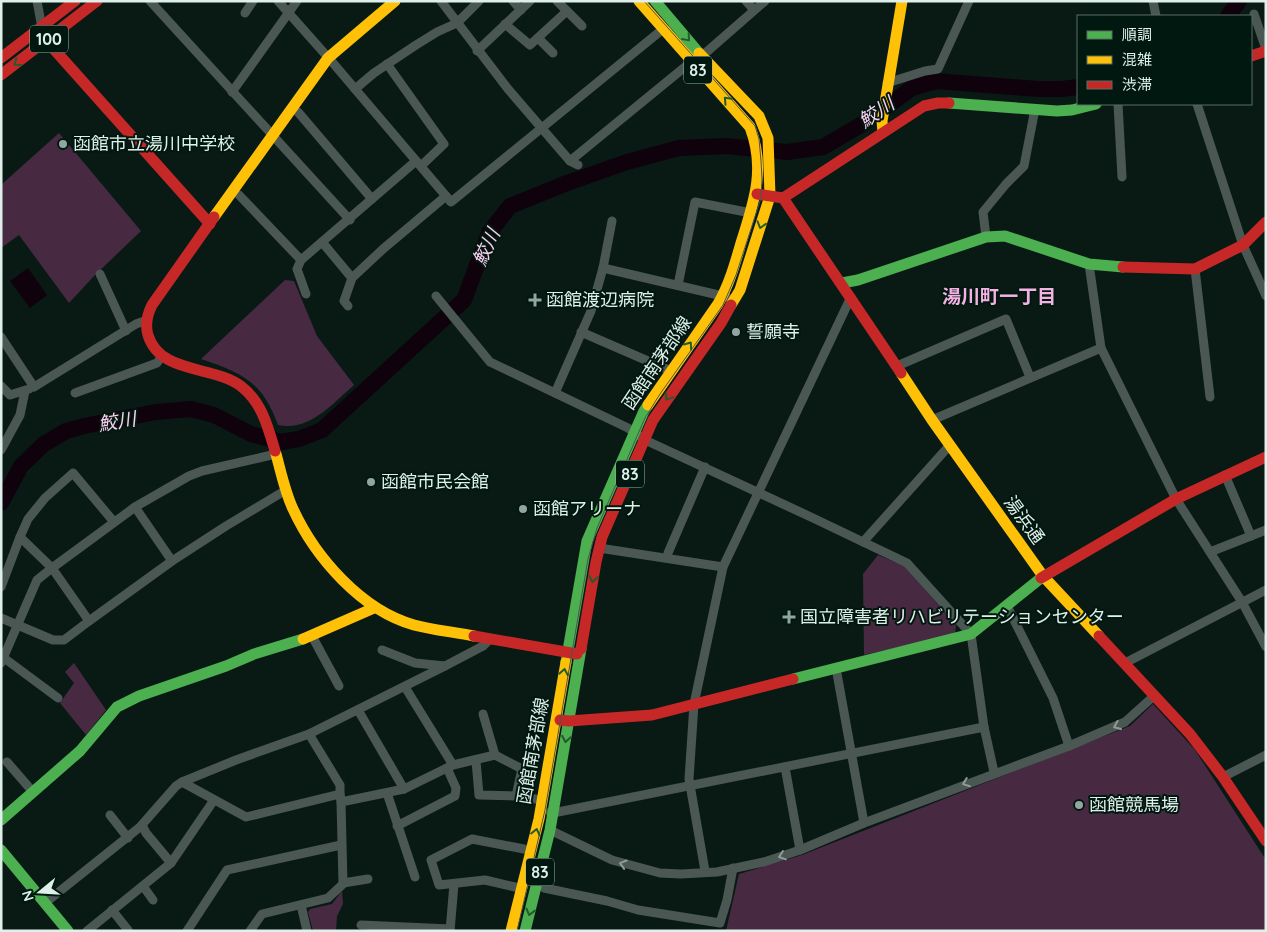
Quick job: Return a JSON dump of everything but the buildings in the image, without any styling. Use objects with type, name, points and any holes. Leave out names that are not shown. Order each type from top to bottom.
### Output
[{"type":"street","points":[[38,1],[42,28],[52,47],[210,224]]},
{"type":"street","name":"100","points":[[1,58],[75,1]]},
{"type":"street","name":"100","points":[[1,75],[97,1]]},
{"type":"street","points":[[150,1],[350,220]]},
{"type":"street","points":[[245,13],[253,1]]},
{"type":"street","points":[[278,1],[451,202],[663,29]]},
{"type":"street","points":[[232,92],[297,1]]},
{"type":"street","points":[[395,1],[328,58],[151,307],[147,320],[150,341],[162,356],[238,383],[257,401],[265,416],[286,490],[298,518],[313,542],[349,585],[374,608],[414,624],[580,655]]},
{"type":"street","points":[[441,1],[508,89],[574,163],[691,62]]},
{"type":"street","points":[[355,89],[387,64],[437,32],[457,23],[479,1]]},
{"type":"street","points":[[512,1],[521,10]]},
{"type":"street","points":[[478,51],[530,1]]},
{"type":"street","points":[[557,1],[582,26]]},
{"type":"street","name":"函館南茅部線","points":[[639,1],[691,62],[762,138]]},
{"type":"street","name":"函館南茅部線","points":[[525,931],[550,830],[599,548],[654,420],[665,401],[722,323],[736,299],[770,196],[763,161],[763,124],[759,116],[702,56],[655,1]]},
{"type":"street","points":[[746,1],[754,10]]},
{"type":"street","points":[[702,56],[765,1]]},
{"type":"street","points":[[883,126],[887,89],[902,1]]},
{"type":"street","points":[[887,89],[925,71],[938,69],[969,1]]},
{"type":"street","points":[[1153,1],[1156,15]]},
{"type":"street","points":[[505,24],[530,45],[567,11]]},
{"type":"street","points":[[1252,56],[1266,50],[1254,14]]},
{"type":"street","points":[[538,38],[553,53]]},
{"type":"street","points":[[306,294],[297,270],[301,260],[350,220],[372,199],[444,144],[387,64]]},
{"type":"street","points":[[757,194],[783,198],[819,176],[883,126],[924,106],[938,103],[1072,110],[1092,105]]},
{"type":"street","points":[[1118,105],[1122,177]]},
{"type":"street","points":[[1197,105],[1242,245],[1266,296]]},
{"type":"street","points":[[986,237],[983,212],[1024,166],[1035,109]]},
{"type":"street","points":[[298,112],[372,199]]},
{"type":"street","name":"函館南茅部線","points":[[511,931],[556,719],[587,541],[648,404],[728,286],[757,194],[763,161]]},
{"type":"street","points":[[239,194],[301,260]]},
{"type":"street","points":[[348,306],[344,301],[352,278],[382,249],[446,196]]},
{"type":"street","name":"湯浜通","points":[[783,198],[842,283],[949,446],[1043,576],[1190,734],[1223,777],[1266,841]]},
{"type":"street","points":[[678,285],[695,202],[751,213]]},
{"type":"street","points":[[554,393],[591,310],[612,221]]},
{"type":"street","points":[[842,283],[858,280],[986,237],[1005,236],[1089,264],[1129,268],[1195,269],[1233,252],[1266,222]]},
{"type":"street","points":[[322,242],[352,278]]},
{"type":"street","points":[[1089,264],[1101,348],[1176,499],[1242,602],[1266,647]]},
{"type":"street","points":[[602,268],[736,299]]},
{"type":"street","points":[[1195,269],[1210,397]]},
{"type":"street","points":[[100,274],[126,331]]},
{"type":"street","points":[[436,296],[490,362],[634,432],[645,440],[907,563],[971,634],[984,727],[994,772]]},
{"type":"street","points":[[705,871],[690,785],[694,704],[723,567],[851,297]]},
{"type":"street","points":[[897,366],[1006,319],[1030,378]]},
{"type":"street","points":[[1,386],[10,396],[34,387],[147,320]]},
{"type":"street","points":[[581,332],[671,371]]},
{"type":"street","points":[[1,337],[34,387]]},
{"type":"street","points":[[932,420],[1101,348]]},
{"type":"street","points":[[76,393],[157,363],[162,356]]},
{"type":"street","points":[[1,450],[20,415],[25,391]]},
{"type":"street","points":[[863,542],[949,446]]},
{"type":"street","points":[[58,698],[3,661],[37,580],[135,507],[189,476],[275,453]]},
{"type":"street","points":[[556,719],[569,721],[652,715],[971,634],[1043,576],[1176,499],[1265,459]]},
{"type":"street","points":[[668,552],[704,467]]},
{"type":"street","points":[[1,587],[28,519],[45,498],[74,473],[114,522]]},
{"type":"street","points":[[1225,476],[1252,536]]},
{"type":"street","points":[[1,618],[53,640],[64,640],[172,561],[286,490]]},
{"type":"street","points":[[135,507],[172,561]]},
{"type":"street","points":[[1210,552],[1266,530]]},
{"type":"street","points":[[20,537],[52,568],[90,622]]},
{"type":"street","points":[[599,548],[723,567]]},
{"type":"street","points":[[1125,663],[1266,590]]},
{"type":"street","points":[[1007,606],[1053,698],[1068,746]]},
{"type":"street","points":[[1,820],[80,751],[117,707],[139,696],[226,666],[254,654],[312,636],[374,608]]},
{"type":"street","points":[[312,636],[339,686]]},
{"type":"street","points":[[45,903],[128,838],[176,786],[182,782],[309,734],[483,646],[490,638]]},
{"type":"street","points":[[382,650],[415,663],[445,666]]},
{"type":"street","points":[[836,668],[864,823]]},
{"type":"street","points":[[397,826],[455,796],[456,788],[450,767],[405,687]]},
{"type":"street","points":[[550,830],[612,860],[660,873],[717,872],[764,862],[800,850],[864,823],[994,772],[1068,746],[1125,722],[1155,695]]},
{"type":"street","points":[[358,710],[404,789]]},
{"type":"street","points":[[483,714],[495,755]]},
{"type":"street","points":[[476,761],[479,795],[516,796],[538,804],[553,813],[984,727]]},
{"type":"street","points":[[309,734],[340,786],[343,883]]},
{"type":"street","points":[[182,782],[246,817],[340,798],[388,793],[404,789],[450,767],[495,755],[522,769],[516,796]]},
{"type":"street","points":[[1223,777],[1266,755]]},
{"type":"street","points":[[7,762],[33,792]]},
{"type":"street","points":[[785,767],[800,850]]},
{"type":"street","points":[[388,793],[415,878]]},
{"type":"street","points":[[87,931],[171,863],[214,800]]},
{"type":"street","points":[[110,814],[128,838]]},
{"type":"street","points":[[142,825],[146,833],[171,863]]},
{"type":"street","points":[[515,887],[485,880],[439,885],[430,860],[472,839],[524,849]]},
{"type":"street","points":[[187,931],[227,870],[341,845]]},
{"type":"street","points":[[1,850],[68,931]]},
{"type":"street","points":[[544,888],[607,901],[638,910],[720,923],[727,900],[733,868]]},
{"type":"street","points":[[250,931],[262,914],[328,898],[343,883],[368,879]]},
{"type":"street","points":[[361,925],[450,930],[454,884]]},
{"type":"street","points":[[143,886],[153,900]]},
{"type":"street","points":[[301,905],[307,931]]},
{"type":"street","points":[[112,910],[128,930]]},
{"type":"shaded area","points":[[59,133],[141,231],[69,303],[19,235],[1,248],[1,185]]},
{"type":"shaded area","points":[[28,268],[47,295],[30,308],[10,281]]},
{"type":"shaded area","points":[[285,280],[294,281],[317,336],[354,385],[319,415],[300,424],[289,426],[278,425],[265,398],[249,381],[239,374],[201,359]]},
{"type":"shaded area","points":[[878,555],[904,566],[956,625],[955,634],[864,655],[863,574]]},
{"type":"shaded area","points":[[74,663],[106,710],[86,735],[60,703],[74,683],[65,672]]},
{"type":"shaded area","name":"函館競馬場","points":[[1153,704],[1195,750],[1266,860],[1266,931],[726,931],[739,874],[802,855],[1130,726]]},
{"type":"shaded area","points":[[342,891],[343,904],[337,916],[336,931],[313,931],[308,912],[310,909],[332,904]]},
{"type":"waterway","name":"鮫川","points":[[1229,15],[1239,1]]},
{"type":"waterway","name":"鮫川","points":[[1,503],[21,466],[44,444],[66,431],[84,426],[156,412],[191,409],[214,415],[251,434],[281,442],[299,439],[322,430],[464,300],[489,233],[510,206],[567,183],[627,162],[679,148],[726,146],[787,152],[823,147],[864,123],[912,88],[936,81],[1038,89],[1077,87]]},
{"type":"tram line","points":[[517,931],[545,810],[588,559],[597,528],[645,418],[723,305],[736,275],[761,198],[761,161],[759,139],[755,126],[644,1]]},
{"type":"traffic: fast","points":[[655,1],[699,53]]},
{"type":"traffic: fast","points":[[949,103],[1057,111],[1072,110],[1092,105]]},
{"type":"traffic: fast","points":[[842,283],[858,280],[986,237],[1005,236],[1089,264],[1123,267]]},
{"type":"traffic: fast","points":[[566,662],[587,541],[648,405]]},
{"type":"traffic: fast","points":[[793,679],[971,634],[1041,578]]},
{"type":"traffic: fast","points":[[1,820],[80,751],[117,707],[139,696],[226,666],[254,654],[303,639]]},
{"type":"traffic: fast","points":[[525,931],[550,830],[581,649]]},
{"type":"traffic: fast","points":[[1,850],[68,931]]},
{"type":"traffic: slow","points":[[214,217],[328,58],[395,1]]},
{"type":"traffic: slow","points":[[639,1],[750,127],[755,142],[758,171],[754,199],[734,267],[718,304],[648,405]]},
{"type":"traffic: slow","points":[[883,132],[882,121],[902,1]]},
{"type":"traffic: slow","points":[[699,53],[759,116],[768,138],[770,196],[740,290],[731,305]]},
{"type":"traffic: slow","points":[[901,373],[932,420],[1043,576],[1099,636]]},
{"type":"traffic: slow","points":[[276,454],[283,482],[302,527],[327,563],[358,594],[394,618],[421,627],[474,636]]},
{"type":"traffic: slow","points":[[303,639],[374,608]]},
{"type":"traffic: slow","points":[[511,931],[539,819],[566,662]]},
{"type":"traffic: jam","points":[[1,58],[75,1]]},
{"type":"traffic: jam","points":[[1,75],[97,1]]},
{"type":"traffic: jam","points":[[44,31],[52,47],[210,224]]},
{"type":"traffic: jam","points":[[1252,56],[1266,51]]},
{"type":"traffic: jam","points":[[757,194],[783,198],[924,106],[949,103]]},
{"type":"traffic: jam","points":[[783,198],[901,373]]},
{"type":"traffic: jam","points":[[214,217],[152,305],[147,320],[148,335],[154,348],[164,357],[189,368],[231,380],[249,393],[255,400],[267,424],[275,451]]},
{"type":"traffic: jam","points":[[1123,267],[1195,269],[1243,245],[1266,222]]},
{"type":"traffic: jam","points":[[581,649],[602,537],[653,420],[721,323],[731,305]]},
{"type":"traffic: jam","points":[[1041,578],[1176,499],[1266,457]]},
{"type":"traffic: jam","points":[[474,636],[577,654]]},
{"type":"traffic: jam","points":[[1099,636],[1190,734],[1223,777],[1266,841]]},
{"type":"traffic: jam","points":[[560,720],[652,715],[793,679]]},
{"type":"place","name":"函館市立湯川中学校","points":[[63,144]]},
{"type":"place","name":"函館渡辺病院","points":[[535,300]]},
{"type":"place","name":"誓願寺","points":[[736,332]]},
{"type":"place","name":"函館市民会館","points":[[371,482]]},
{"type":"place","name":"函館アリーナ","points":[[523,509]]},
{"type":"place","name":"国立障害者リハビリテーションセンター","points":[[789,617]]},
{"type":"place","name":"函館競馬場","points":[[1079,805]]},
{"type":"district","name":"湯川町一丁目","points":[[999,296]]}]
